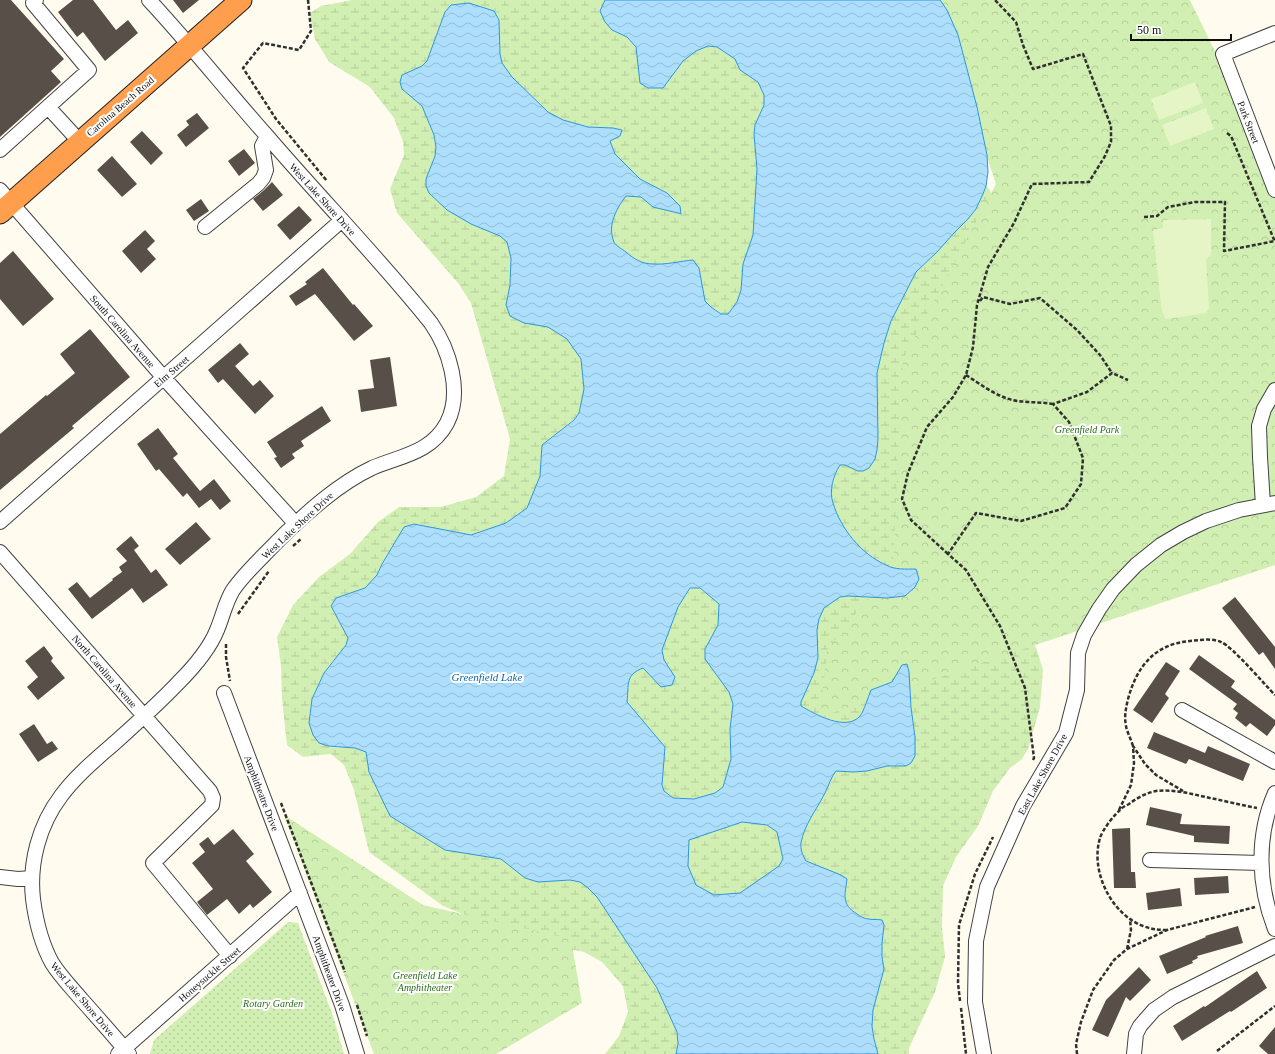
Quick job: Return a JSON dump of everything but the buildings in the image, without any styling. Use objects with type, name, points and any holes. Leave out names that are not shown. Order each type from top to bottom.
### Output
[{"type":"highway","name":"Carolina Beach Road","points":[[4,202],[80,142],[241,0]]},
{"type":"street","name":"West Lake Shore Drive","points":[[124,1052],[61,976],[40,937],[35,916],[32,878],[38,841],[50,815],[61,796],[82,772],[144,716],[185,676],[201,658],[217,631],[225,606],[237,584],[246,573],[311,509],[336,490],[359,474],[414,453],[431,442],[442,431],[448,422],[454,400],[454,387],[449,360],[439,335],[418,307],[149,0]]},
{"type":"street","points":[[0,150],[89,70],[33,1]]},
{"type":"street","name":"Park Street","points":[[1275,33],[1223,54],[1275,190]]},
{"type":"street","points":[[48,107],[80,142]]},
{"type":"street","points":[[205,227],[264,178],[266,170],[262,146],[267,136]]},
{"type":"street","name":"South Carolina Avenue","points":[[4,202],[296,523]]},
{"type":"street","name":"Elm Street","points":[[0,522],[342,220]]},
{"type":"street","name":"East Lake Shore Drive","points":[[984,1054],[975,1002],[976,941],[987,887],[1023,806],[1066,733],[1077,690],[1078,653],[1084,635],[1113,589],[1136,566],[1161,545],[1206,521],[1239,510],[1271,505],[1260,457],[1259,426],[1264,410],[1272,394]]},
{"type":"street","name":"North Carolina Avenue","points":[[0,552],[210,792],[213,798],[212,805],[153,862],[230,956]]},
{"type":"street","name":"Amphitheatre Drive","points":[[224,693],[300,894]]},
{"type":"street","points":[[1182,710],[1275,762]]},
{"type":"street","points":[[1275,793],[1264,834],[1261,863],[1263,885],[1267,904],[1275,928]]},
{"type":"street","points":[[1150,860],[1261,863]]},
{"type":"street","points":[[0,877],[32,878]]},
{"type":"street","name":"Honeysuckle Street","points":[[124,1052],[300,894]]},
{"type":"street","name":"Amphitheater Drive","points":[[300,894],[342,1005],[357,1054]]},
{"type":"street","points":[[1134,1054],[1136,1034],[1140,1026],[1154,1010],[1173,997],[1275,946]]},
{"type":"path","points":[[995,0],[1016,22],[1023,45],[1033,69],[1083,54],[1111,126],[1111,142],[1105,156],[1089,182],[1032,184],[1014,223],[988,267],[978,305],[973,347],[966,375],[953,397],[927,427],[908,473],[902,499],[911,520],[966,570],[1000,626],[1025,688],[1034,758],[1030,765]]},
{"type":"path","points":[[1144,217],[1157,216],[1168,207],[1195,202],[1225,202],[1224,251],[1275,242],[1231,136],[1227,133]]},
{"type":"path","points":[[978,305],[983,297],[1010,304],[1040,298],[1077,330],[1100,355],[1112,373],[1128,380]]},
{"type":"path","points":[[966,375],[1001,397],[1024,402],[1042,402],[1053,404],[1087,392],[1112,373]]},
{"type":"path","points":[[948,554],[976,513],[1021,521],[1065,508],[1081,484],[1083,458],[1069,422],[1053,404]]},
{"type":"path","points":[[1183,792],[1156,775],[1145,764],[1133,746],[1126,726],[1125,711],[1130,692],[1138,673],[1144,664],[1164,649],[1183,642],[1205,640],[1221,642],[1232,650],[1275,695]]},
{"type":"path","points":[[1133,746],[1134,763],[1131,785],[1119,811],[1100,837],[1097,855],[1100,874],[1105,889],[1114,903],[1130,919],[1142,926],[1154,930],[1167,930]]},
{"type":"path","points":[[1119,811],[1140,796],[1155,791],[1183,792],[1269,811]]},
{"type":"path","points":[[1077,1054],[1076,1044],[1081,1022],[1093,990],[1114,960],[1127,949],[1167,930],[1267,904]]},
{"type":"path","points":[[1127,949],[1131,930],[1130,919]]},
{"type":"path","points":[[1217,1051],[1275,1006]]},
{"type":"green space","points":[[352,0],[605,0],[600,11],[612,30],[627,37],[636,48],[640,83],[663,88],[683,61],[696,51],[708,46],[717,47],[735,59],[740,70],[758,82],[764,95],[764,105],[755,125],[754,134],[757,169],[753,235],[743,264],[741,290],[737,302],[728,314],[722,314],[705,301],[699,268],[693,260],[663,264],[645,263],[632,257],[614,242],[612,236],[612,224],[619,206],[626,196],[641,197],[653,207],[667,193],[640,179],[615,154],[610,141],[620,136],[613,128],[588,127],[563,120],[548,112],[512,77],[502,63],[500,54],[499,20],[445,12],[427,61],[422,66],[402,75],[402,89],[422,106],[434,135],[436,147],[435,156],[426,179],[426,186],[447,210],[471,224],[500,236],[507,242],[511,258],[510,285],[506,305],[524,323],[548,327],[567,339],[581,359],[584,389],[579,413],[574,419],[542,445],[540,476],[527,508],[506,523],[471,535],[414,524],[404,527],[382,563],[377,575],[365,588],[336,598],[331,606],[348,638],[344,648],[324,673],[319,682],[310,712],[312,732],[318,740],[330,747],[352,747],[366,752],[369,772],[445,850],[501,859],[525,878],[538,882],[570,880],[580,882],[588,888],[597,897],[657,988],[677,1032],[678,1044],[676,1054],[605,1054],[619,1036],[628,1012],[623,986],[602,962],[584,952],[555,946],[485,923],[443,906],[369,852],[354,790],[344,765],[331,754],[303,757],[287,745],[282,699],[281,666],[277,637],[293,605],[319,577],[350,554],[378,522],[399,507],[441,507],[476,497],[504,476],[510,439],[471,303],[458,283],[397,213],[390,189],[404,155],[403,142],[394,118],[370,87],[329,62],[315,39],[310,13],[321,6]]},
{"type":"green space","name":"Greenfield Park","points":[[724,0],[1190,0],[1228,78],[1275,184],[1275,565],[820,717],[827,650],[893,567],[903,359],[996,184],[959,73]]},
{"type":"green space","points":[[1195,82],[1203,103],[1159,120],[1151,99]]},
{"type":"green space","points":[[1206,108],[1214,129],[1170,146],[1162,125]]},
{"type":"green space","points":[[986,186],[990,190],[994,201],[1029,638],[1036,647],[1043,670],[1040,707],[1028,749],[1022,759],[1010,768],[993,791],[978,826],[956,857],[943,886],[942,927],[945,957],[935,992],[909,1048],[909,1054],[878,1054],[872,1026],[873,1010],[884,969],[882,957],[883,931],[871,919],[861,917],[852,911],[846,904],[845,898],[847,879],[806,861],[802,852],[801,843],[808,823],[836,771],[867,771],[887,766],[906,766],[911,763],[915,756],[915,737],[910,684],[866,700],[861,715],[856,720],[849,722],[841,722],[823,717],[801,706],[801,702],[813,676],[816,665],[818,652],[817,631],[823,610],[830,602],[843,596],[867,597],[899,569],[887,566],[869,555],[847,532],[833,504],[833,484],[840,465],[849,467],[877,450],[877,373],[891,321],[916,272],[968,219],[976,209]]},
{"type":"green space","points":[[1211,219],[1211,254],[1206,260],[1209,307],[1207,313],[1166,319],[1162,312],[1153,230],[1163,228],[1163,220]]},
{"type":"green space","points":[[691,588],[699,588],[719,604],[718,625],[705,649],[705,659],[729,692],[733,704],[730,729],[731,759],[723,787],[715,793],[694,799],[673,798],[664,791],[662,786],[665,747],[627,702],[629,679],[634,672],[643,668],[661,687],[675,677],[664,660],[662,650],[678,607]]},
{"type":"green space","name":"Greenfield Lake Amphitheater","points":[[284,815],[423,905],[571,939],[582,1003],[496,1054],[374,1054]]},
{"type":"green space","points":[[742,822],[767,825],[777,832],[783,859],[779,866],[740,893],[714,895],[696,885],[688,866],[689,840]]},
{"type":"green space","name":"Rotary Garden","points":[[288,922],[298,923],[333,1016],[344,1054],[150,1054],[154,1040]]},
{"type":"water","name":"Greenfield Lake","points":[[605,0],[940,0],[947,10],[958,35],[977,107],[987,155],[988,172],[986,186],[976,209],[968,219],[916,272],[891,321],[877,373],[878,439],[875,459],[869,468],[863,471],[858,471],[845,465],[840,465],[835,474],[831,494],[841,522],[853,540],[860,547],[868,554],[889,567],[916,569],[919,579],[915,587],[905,596],[887,598],[840,597],[824,608],[819,619],[817,630],[818,658],[814,673],[801,702],[801,706],[830,720],[847,722],[854,720],[860,716],[871,690],[892,682],[902,665],[907,664],[915,737],[915,756],[911,763],[906,766],[887,766],[867,771],[836,771],[808,823],[801,845],[806,861],[841,875],[847,879],[845,899],[848,907],[865,918],[882,920],[884,925],[882,957],[884,969],[873,1010],[872,1026],[878,1054],[676,1054],[678,1044],[677,1032],[657,988],[597,897],[588,888],[580,882],[570,880],[538,882],[525,878],[501,859],[445,850],[390,816],[369,772],[366,752],[355,748],[328,746],[319,743],[313,735],[309,723],[312,699],[324,673],[346,645],[348,638],[331,606],[336,598],[365,588],[377,575],[404,527],[414,524],[471,535],[506,523],[527,508],[540,476],[542,445],[574,420],[579,413],[584,389],[581,359],[567,339],[548,327],[524,323],[510,316],[506,305],[510,285],[511,258],[507,242],[500,236],[471,224],[447,210],[429,193],[426,186],[426,179],[435,156],[436,147],[434,135],[422,106],[402,89],[400,82],[402,75],[422,66],[427,61],[445,12],[451,5],[469,3],[494,11],[499,20],[500,54],[502,63],[512,77],[548,112],[563,120],[588,127],[613,128],[622,130],[620,136],[610,141],[615,154],[640,179],[667,193],[680,206],[681,214],[653,207],[641,197],[626,196],[616,212],[612,224],[612,236],[616,245],[635,259],[645,263],[663,264],[693,260],[699,268],[705,301],[711,307],[721,314],[728,314],[737,302],[741,290],[743,264],[753,235],[757,169],[754,134],[755,125],[764,105],[764,95],[758,82],[740,70],[735,59],[717,47],[708,46],[696,51],[683,61],[663,88],[648,88],[640,83],[636,47],[627,37],[612,30],[605,22],[600,11]],"holes":[[[690,588],[700,588],[719,604],[718,625],[705,649],[705,659],[729,692],[733,704],[730,729],[731,759],[723,787],[715,793],[694,799],[673,798],[664,791],[662,785],[665,747],[627,702],[629,681],[633,674],[643,668],[661,687],[672,685],[675,677],[664,660],[662,650],[678,607]],[[742,822],[767,825],[777,832],[783,859],[779,866],[740,893],[714,895],[696,885],[688,866],[689,840]]]}]
